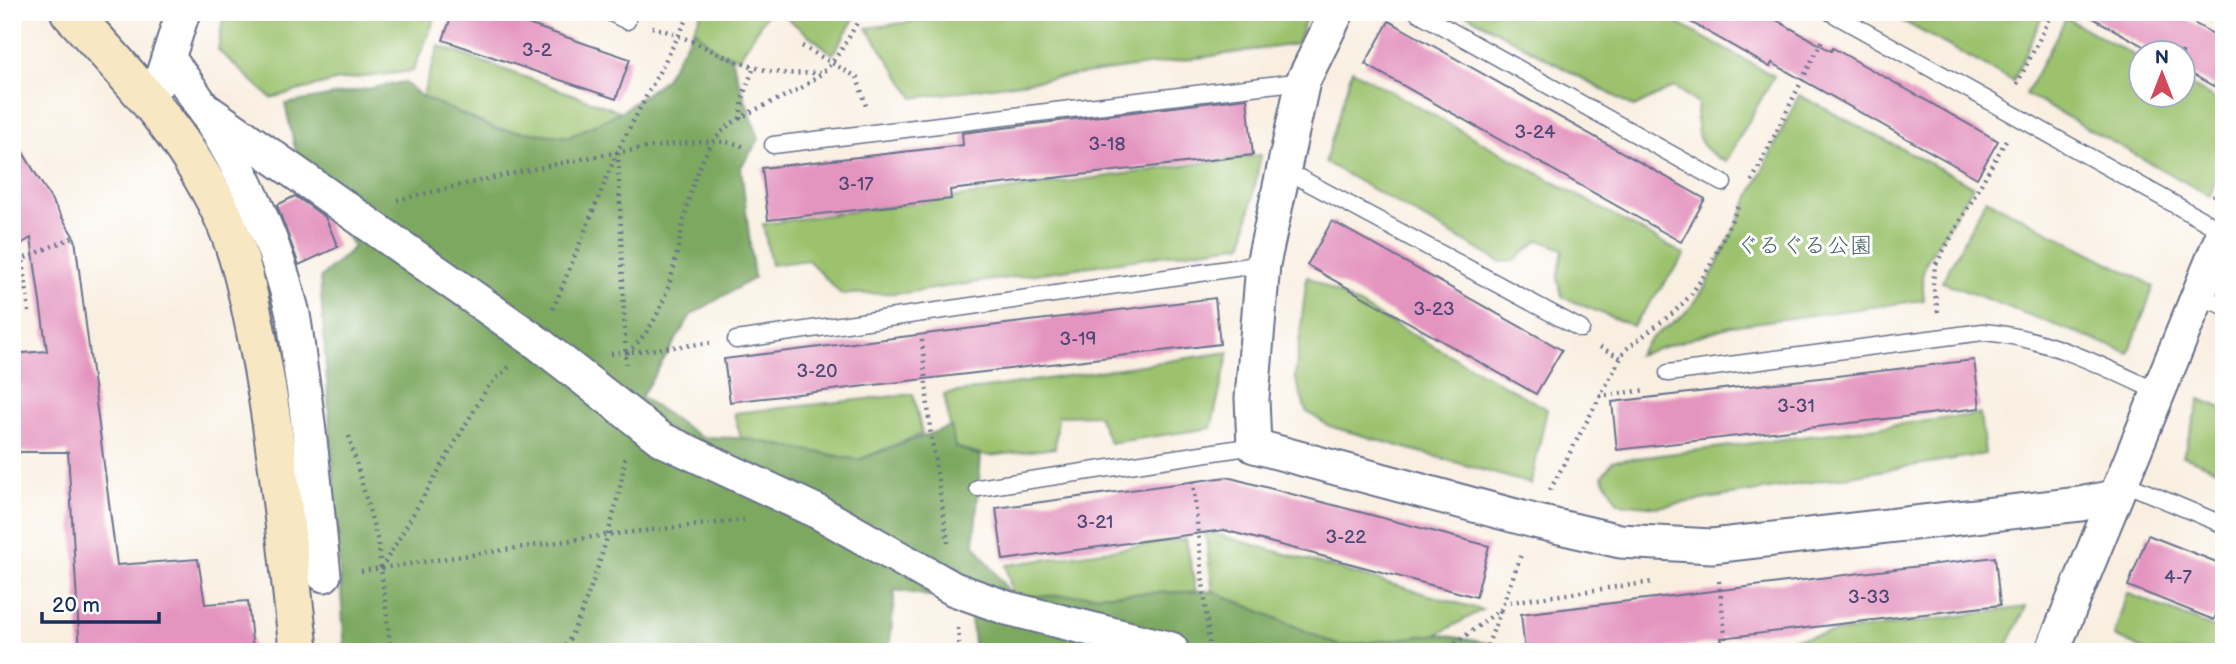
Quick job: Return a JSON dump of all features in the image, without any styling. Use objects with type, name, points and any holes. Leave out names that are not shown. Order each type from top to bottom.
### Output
[{"type":"street","points":[[70,12],[153,103],[178,137],[222,214],[247,288],[269,398],[299,652]]},
{"type":"street","points":[[153,103],[183,12]]},
{"type":"street","points":[[1337,12],[1303,81],[1263,264],[1252,398],[1254,446],[1534,521],[1620,541],[1714,545],[2080,504],[2118,490]]},
{"type":"street","points":[[168,58],[206,110],[261,215],[292,313],[308,418],[324,575]]},
{"type":"street","points":[[206,110],[543,347],[661,439],[818,512],[954,589],[1007,608],[1177,650]]},
{"type":"street","points":[[2052,652],[2160,393],[2211,301],[2224,232]]},
{"type":"street","points":[[1131,652],[1177,650]]},
{"type":"lane","points":[[609,12],[627,21]]},
{"type":"lane","points":[[1417,12],[1723,183]]},
{"type":"lane","points":[[1833,14],[2224,232]]},
{"type":"lane","points":[[773,145],[1303,81]]},
{"type":"lane","points":[[1285,170],[1581,329]]},
{"type":"lane","points":[[736,340],[1263,264]]},
{"type":"lane","points":[[1668,373],[1983,332],[2017,334],[2093,362],[2160,393]]},
{"type":"lane","points":[[978,488],[1254,446]]},
{"type":"lane","points":[[2118,490],[2224,525]]},
{"type":"path","points":[[381,569],[489,384],[543,347],[618,150],[682,35],[691,12]]},
{"type":"path","points":[[626,353],[645,337],[659,313],[676,262],[696,172],[712,142],[740,120],[790,94],[821,73],[833,62],[863,12]]},
{"type":"path","points":[[1941,337],[1933,283],[1935,266],[2011,114],[2053,12]]},
{"type":"path","points":[[2203,12],[2224,23]]},
{"type":"path","points":[[1746,191],[1833,14]]},
{"type":"path","points":[[665,30],[754,67],[793,74],[821,73]]},
{"type":"path","points":[[802,46],[857,77],[863,89],[871,133]]},
{"type":"path","points":[[740,120],[744,93],[754,67]]},
{"type":"path","points":[[348,211],[618,150],[712,142],[741,144]]},
{"type":"path","points":[[562,652],[573,635],[606,535],[624,469],[628,413],[618,150]]},
{"type":"path","points":[[1485,652],[1534,521],[1598,396],[1625,350],[1673,313],[1690,296],[1709,268],[1740,203]]},
{"type":"path","points":[[29,312],[23,259],[76,236]]},
{"type":"path","points":[[920,314],[930,429],[954,589],[960,652]]},
{"type":"path","points":[[543,347],[626,353],[736,340]]},
{"type":"path","points":[[1598,396],[1659,388],[1668,373]]},
{"type":"path","points":[[346,425],[378,542],[391,652]]},
{"type":"path","points":[[1191,456],[1210,652]]},
{"type":"path","points":[[381,569],[606,535],[751,519]]},
{"type":"path","points":[[1714,545],[1727,652]]},
{"type":"path","points":[[1444,652],[1501,609]]},
{"type":"green space","points":[[224,12],[424,12],[436,16],[413,71],[339,80],[271,98],[218,50]]},
{"type":"green space","points":[[702,12],[768,12],[739,58],[717,51],[694,29]]},
{"type":"green space","points":[[779,12],[858,12],[833,54]]},
{"type":"green space","points":[[979,12],[1308,12],[1297,44],[914,98],[867,28]]},
{"type":"green space","points":[[1462,12],[1657,12],[1774,76],[1726,162],[1709,151],[1700,139],[1697,132],[1698,104],[1674,87],[1634,107]]},
{"type":"green space","points":[[1886,12],[2044,12],[2013,81]]},
{"type":"green space","points":[[2066,18],[2128,52],[2128,108],[2198,108],[2198,90],[2224,104],[2224,154],[2210,196],[2026,94]]},
{"type":"green space","points":[[694,29],[717,51],[731,58],[759,139],[741,167],[754,278],[691,315],[641,397],[701,437],[741,438],[858,460],[951,426],[955,447],[981,456],[974,544],[1013,597],[1213,591],[1340,646],[1438,634],[1504,646],[1505,652],[1205,652],[1187,645],[1077,645],[975,651],[969,603],[895,590],[889,652],[345,652],[320,278],[354,247],[297,157],[285,104],[404,82],[422,97],[496,129],[569,137],[621,112],[664,80]]},
{"type":"green space","points":[[439,46],[621,112],[569,137],[496,129],[422,97]]},
{"type":"green space","points":[[1352,70],[1685,255],[1633,326],[1562,297],[1558,279],[1563,249],[1539,240],[1514,261],[1500,262],[1325,162]]},
{"type":"green space","name":"ぐるぐる公園","points":[[1799,95],[1973,186],[1926,262],[1922,277],[1924,300],[1731,326],[1638,355],[1653,337],[1688,310],[1701,293]]},
{"type":"green space","points":[[1261,155],[1243,244],[904,293],[841,294],[808,260],[771,265],[763,224]]},
{"type":"green space","points":[[1986,199],[2154,286],[2129,353],[1942,282]]},
{"type":"green space","points":[[1307,276],[1547,409],[1531,484],[1329,426],[1306,411],[1295,377]]},
{"type":"green space","points":[[1229,352],[1211,428],[1110,443],[1098,415],[1058,416],[1055,448],[989,456],[954,447],[944,394]]},
{"type":"green space","points":[[913,394],[922,434],[858,460],[741,438],[734,413]]},
{"type":"green space","points":[[2200,399],[2224,409],[2224,472],[2183,456]]},
{"type":"green space","points":[[1980,414],[1985,454],[1658,507],[1618,503],[1602,476],[1613,461]]},
{"type":"green space","points":[[1205,531],[1482,610],[1438,634],[1340,646],[1213,591]]},
{"type":"green space","points":[[1186,539],[1196,593],[1013,597],[1006,565]]},
{"type":"green space","points":[[2127,593],[2224,632],[2224,652],[2149,652],[2114,636]]},
{"type":"green space","points":[[2026,607],[2004,652],[1733,652],[1732,647]]},
{"type":"building","points":[[453,12],[493,12],[630,59],[616,99],[443,40]]},
{"type":"building","points":[[1673,12],[1762,12],[1831,51],[1833,48],[1998,141],[1977,178],[1772,63],[1770,67]]},
{"type":"building","points":[[2082,12],[2174,12],[2224,40],[2224,92],[2198,77],[2198,38],[2129,38]]},
{"type":"building","points":[[1389,21],[1705,199],[1681,242],[1365,64]]},
{"type":"building","points":[[1247,98],[1253,155],[950,190],[951,199],[768,220],[762,168],[963,145],[962,133]]},
{"type":"building","points":[[12,134],[75,239],[117,565],[198,559],[205,604],[248,601],[253,652],[80,652],[68,452],[12,452],[12,354],[47,351],[31,238],[12,249]]},
{"type":"building","points":[[295,196],[325,217],[338,247],[299,265],[277,205]]},
{"type":"building","points":[[1332,221],[1562,350],[1536,394],[1307,265]]},
{"type":"building","points":[[1215,298],[1220,344],[730,402],[724,359]]},
{"type":"building","points":[[1974,360],[1980,408],[1617,450],[1612,402]]},
{"type":"building","points":[[1227,477],[1489,546],[1476,597],[1224,530],[1003,560],[996,508]]},
{"type":"building","points":[[2148,535],[2224,565],[2224,596],[2214,620],[2128,586]]},
{"type":"building","points":[[1995,557],[2000,605],[1721,638],[1722,642],[1639,652],[1525,652],[1521,614]]}]
